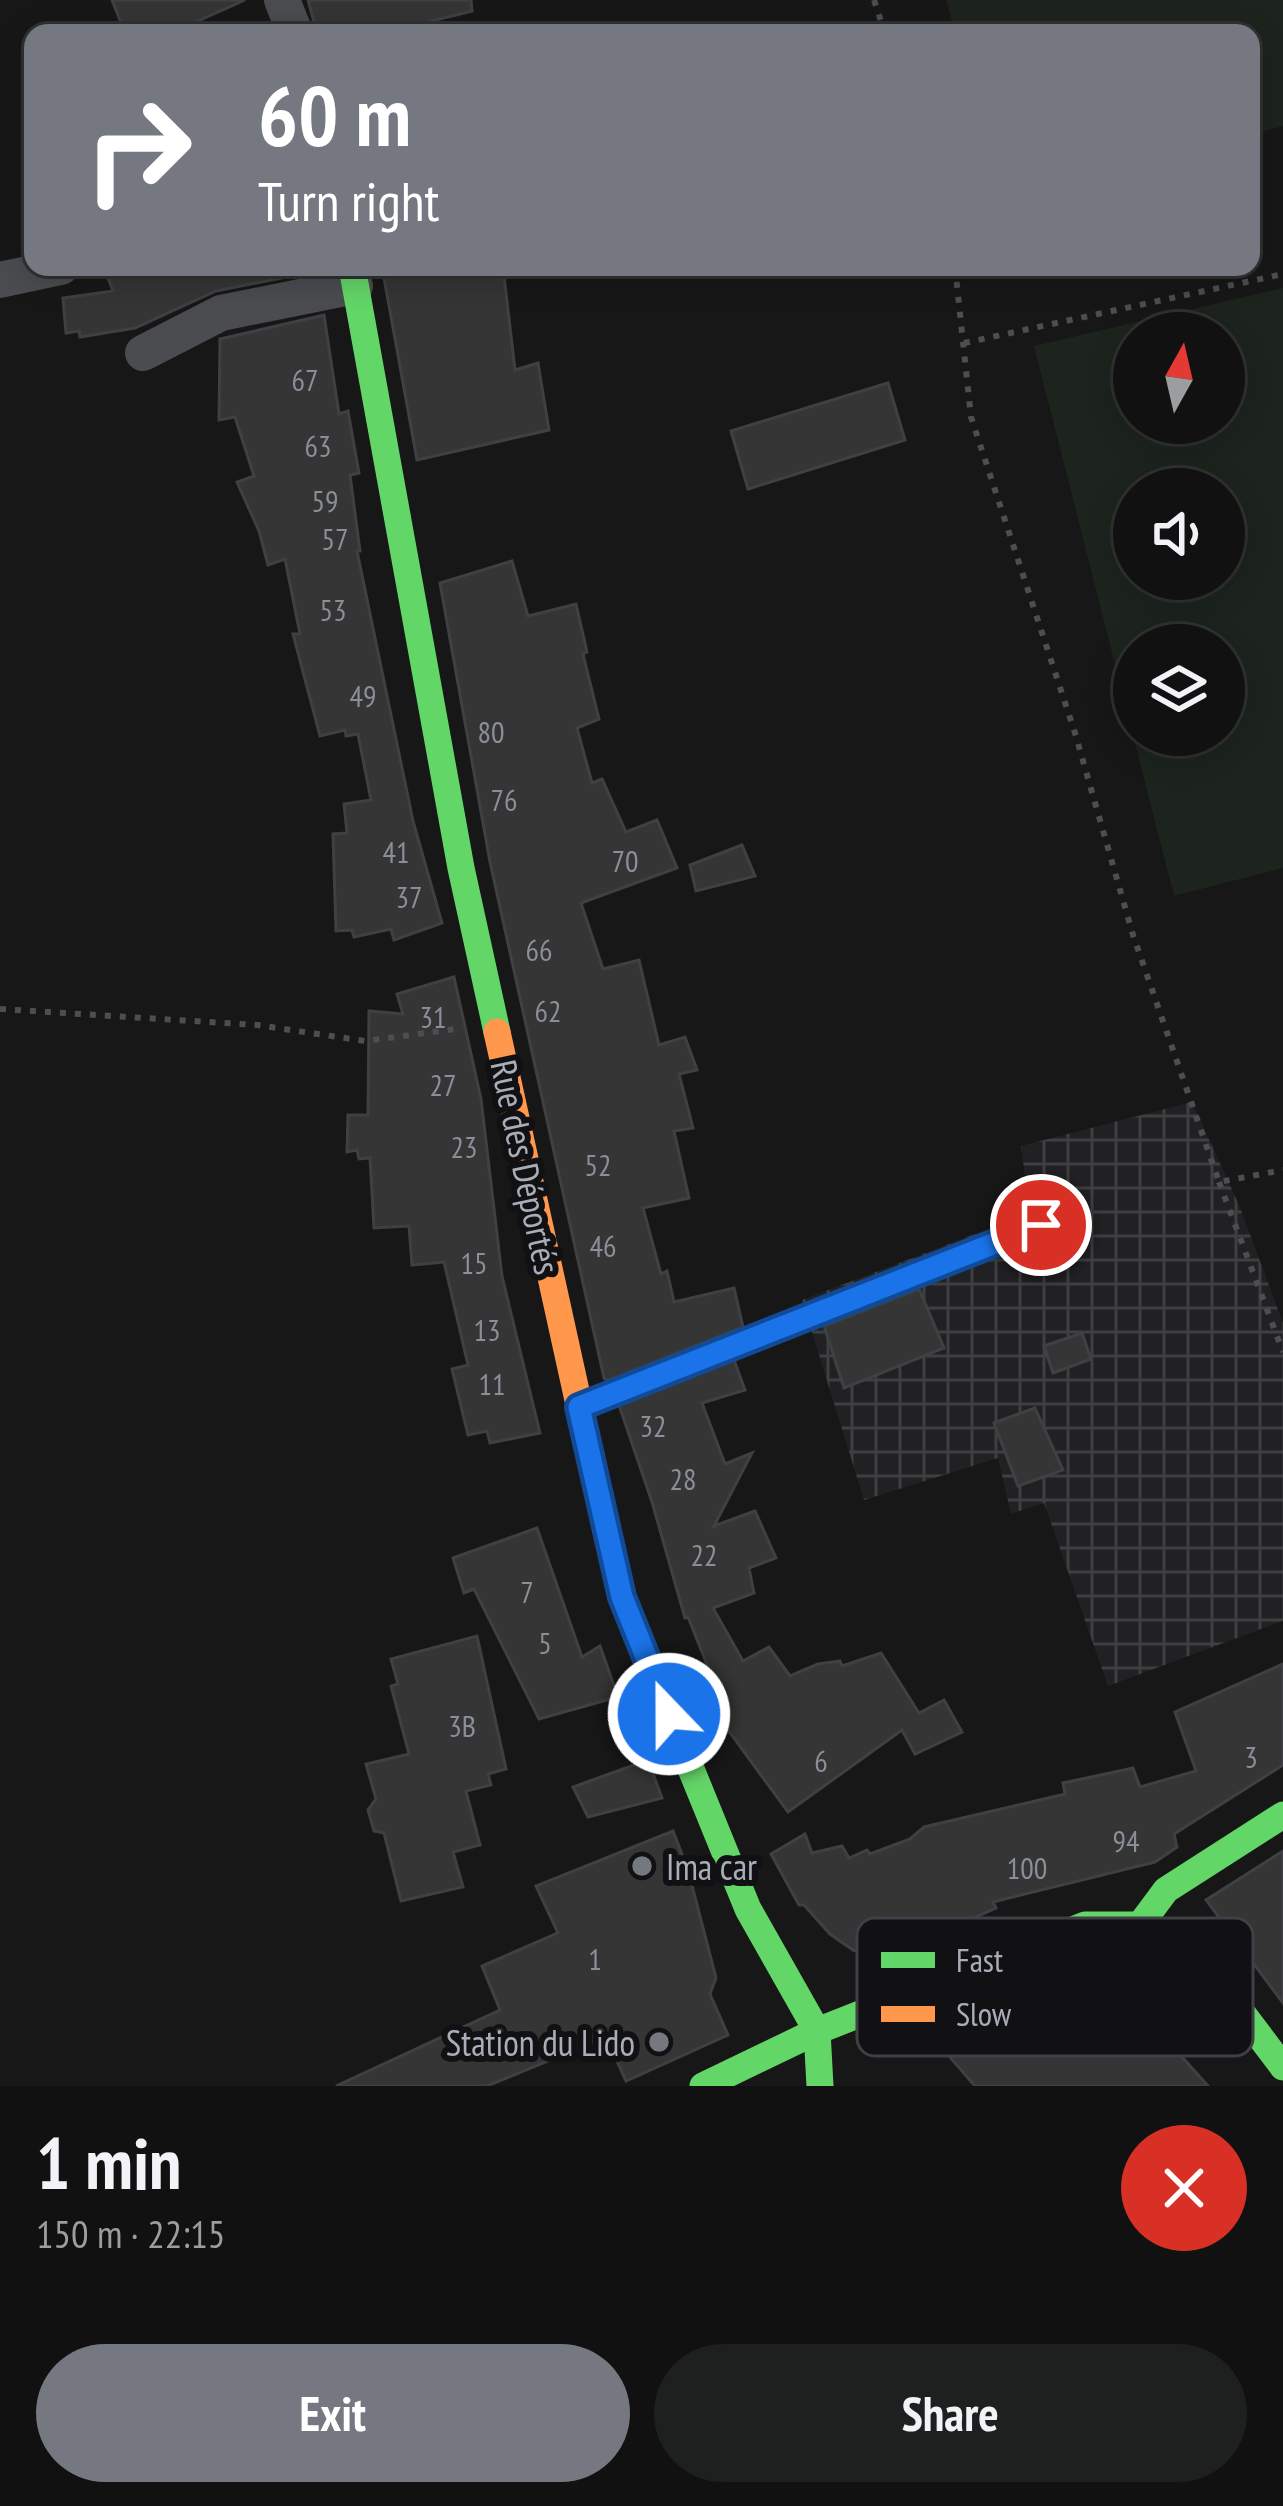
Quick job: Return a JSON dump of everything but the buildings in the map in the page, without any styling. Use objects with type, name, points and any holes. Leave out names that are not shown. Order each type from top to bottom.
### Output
[{"type":"street","points":[[143,352],[221,313],[354,276]]},
{"type":"street","name":"Rue des Déportés","points":[[354,276],[460,868],[622,1597],[748,1909],[818,2031]]},
{"type":"street","points":[[1145,1918],[1166,1890],[1283,1815]]},
{"type":"street","points":[[703,2086],[857,2016]]},
{"type":"street","points":[[1253,2027],[1283,2066]]},
{"type":"street","points":[[818,2031],[820,2086]]},
{"type":"lane","points":[[579,1407],[1041,1225]]},
{"type":"path","points":[[963,344],[1283,274]]},
{"type":"path","points":[[956,276],[971,417],[1075,733],[1133,935],[1283,1352]]},
{"type":"path","points":[[0,1010],[257,1025],[365,1041],[495,1026]]},
{"type":"path","points":[[1219,1182],[1283,1170]]},
{"type":"shaded area","points":[[946,0],[1283,0],[1283,126],[1260,132],[1260,24],[953,24]]},
{"type":"shaded area","points":[[1283,288],[1283,868],[1174,896],[1138,756],[1245,756],[1245,624],[1113,624],[1113,656],[1034,346],[1113,328],[1113,444],[1245,444],[1245,312],[1180,312]]},
{"type":"shaded area","points":[[1192,1102],[1239,1205],[1283,1323],[1283,1621],[1108,1686],[1044,1503],[1011,1514],[998,1458],[864,1500],[802,1300],[1030,1213],[1021,1146]]},
{"type":"traffic: fast","points":[[354,276],[461,868],[497,1032]]},
{"type":"traffic: fast","points":[[602,1509],[621,1597],[748,1909],[817,2031],[820,2086]]},
{"type":"traffic: fast","points":[[1145,1918],[1166,1890],[1283,1815]]},
{"type":"traffic: fast","points":[[703,2086],[857,2015]]},
{"type":"traffic: fast","points":[[1253,2027],[1283,2067]]},
{"type":"traffic: slow","points":[[497,1032],[602,1509]]},
{"type":"place","name":"Ima car","points":[[642,1866]]},
{"type":"place","name":"Station du Lido","points":[[659,2042]]},
{"type":"route","points":[[669,1714],[622,1597],[579,1407],[1041,1225]]}]
